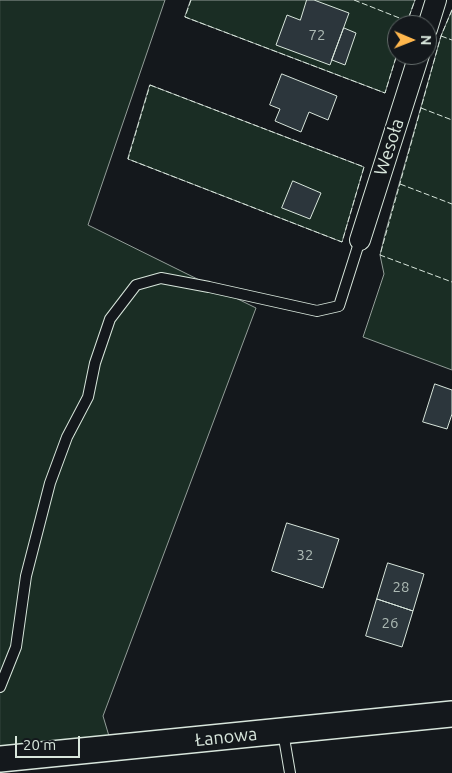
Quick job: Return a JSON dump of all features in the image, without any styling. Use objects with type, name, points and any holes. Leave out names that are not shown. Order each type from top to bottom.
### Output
[{"type":"street","points":[[431,15],[436,0]]},
{"type":"street","name":"Wesoła","points":[[360,240],[416,65]]},
{"type":"street","name":"Łanowa","points":[[0,759],[452,714]]},
{"type":"lane","points":[[0,687],[16,647],[26,576],[50,483],[67,437],[88,397],[95,363],[110,319],[136,285],[161,278],[316,311],[339,306],[360,240]]},
{"type":"lane","points":[[283,731],[290,773]]},
{"type":"green space","points":[[0,0],[165,0],[88,225],[256,308],[103,716],[109,736],[0,746]]},
{"type":"green space","points":[[191,0],[415,0],[410,15],[387,15],[387,65],[394,65],[385,93],[185,17]]},
{"type":"green space","points":[[452,10],[452,370],[363,337],[384,274],[380,255],[385,234],[433,65],[437,65],[437,50]]},
{"type":"green space","points":[[150,85],[364,167],[342,242],[128,159]]},
{"type":"building","points":[[307,0],[314,0],[349,13],[330,65],[276,45],[287,15],[300,20]]},
{"type":"building","points":[[344,28],[356,33],[345,65],[332,60]]},
{"type":"building","points":[[282,74],[337,96],[328,120],[309,112],[301,132],[275,121],[280,109],[270,105]]},
{"type":"building","points":[[293,181],[321,193],[310,219],[282,208]]},
{"type":"building","points":[[435,384],[452,390],[452,414],[447,429],[423,422]]},
{"type":"building","points":[[287,523],[339,539],[323,588],[272,571]]},
{"type":"building","points":[[388,563],[424,574],[413,611],[377,599]]},
{"type":"building","points":[[377,599],[413,611],[402,647],[366,636]]},
{"type":"fence","points":[[191,0],[185,17],[385,93],[394,65]]},
{"type":"fence","points":[[354,0],[392,15]]},
{"type":"fence","points":[[410,15],[415,0]]},
{"type":"fence","points":[[452,10],[441,36],[380,255],[452,282]]},
{"type":"fence","points":[[441,36],[452,40]]},
{"type":"fence","points":[[150,85],[364,167],[342,242],[128,159],[150,85]]},
{"type":"fence","points":[[421,108],[452,120]]},
{"type":"fence","points":[[400,184],[452,204]]}]
